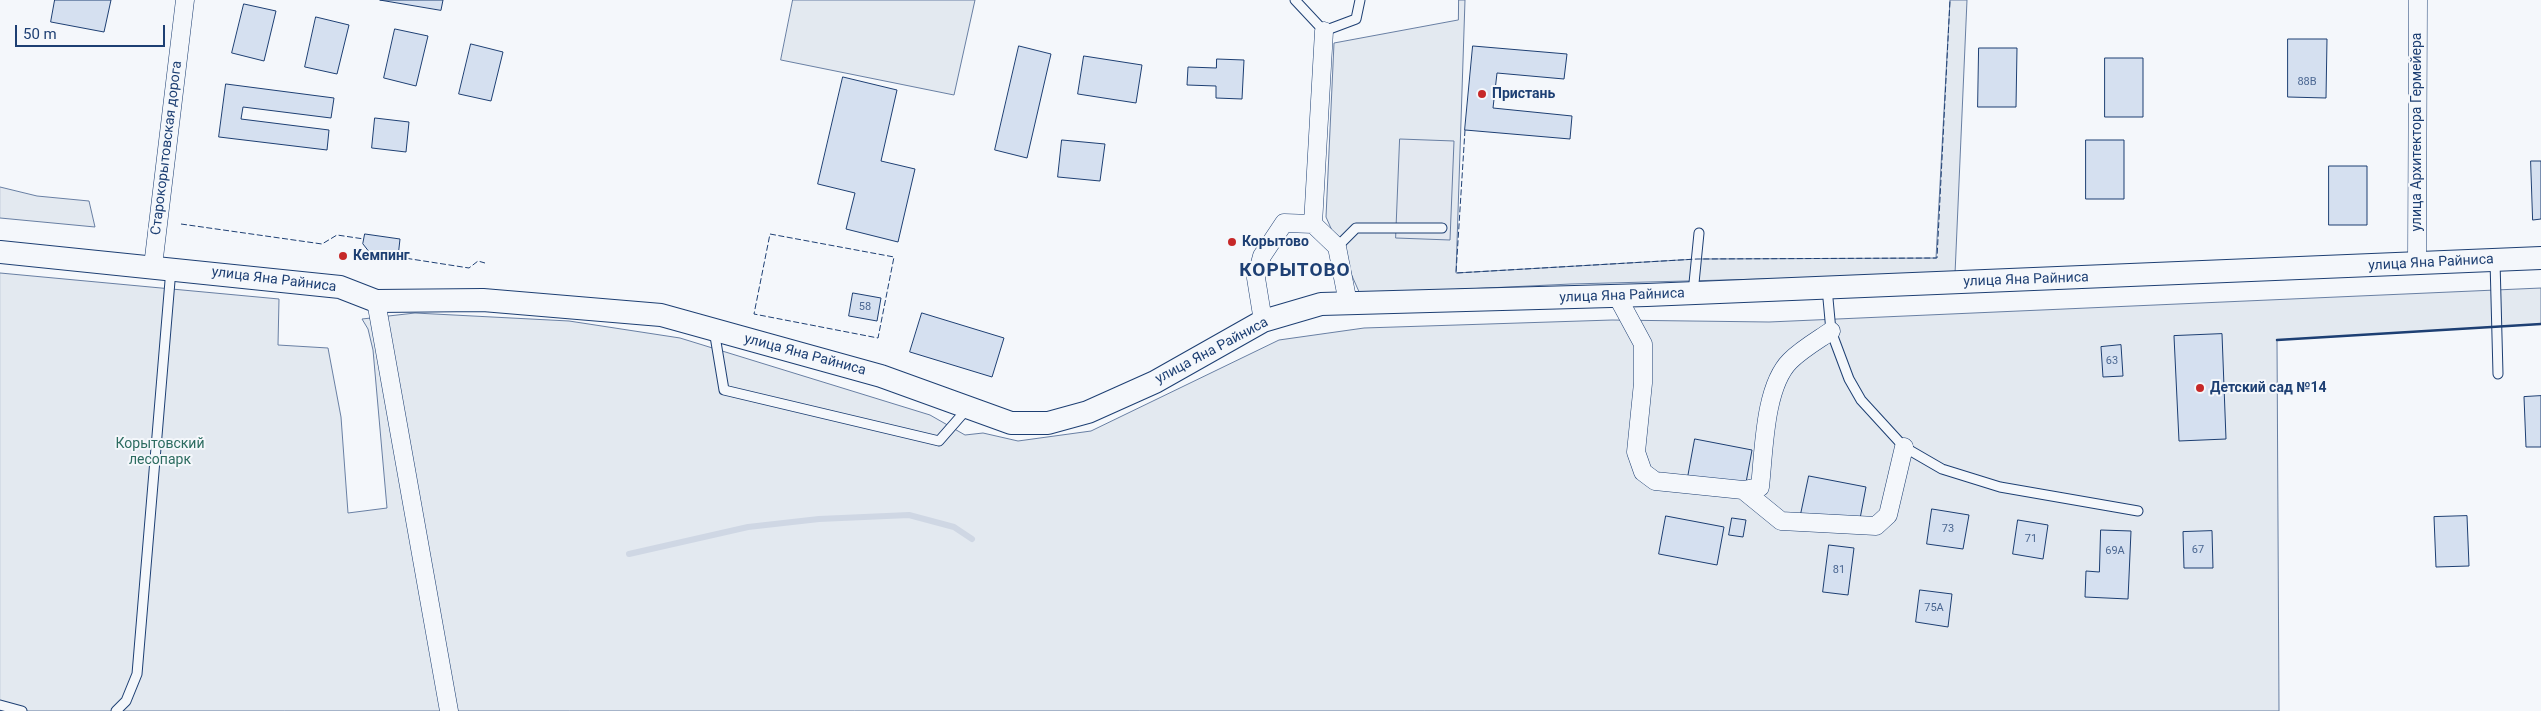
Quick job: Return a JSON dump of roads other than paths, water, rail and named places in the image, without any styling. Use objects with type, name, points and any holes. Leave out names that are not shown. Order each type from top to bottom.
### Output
[{"type":"street","name":"Старокорытовская дорога","points":[[162,267],[185,0]]},
{"type":"street","name":"улица Архитектора Гермейера","points":[[2417,264],[2418,0]]},
{"type":"street","points":[[1314,224],[1324,31]]},
{"type":"street","points":[[1263,321],[1256,278],[1262,256],[1284,223],[1314,224],[1337,247],[1348,303]]},
{"type":"street","name":"улица Яна Райниса","points":[[0,252],[162,267],[340,287],[376,301],[482,300],[661,315],[881,376],[1010,423],[1048,423],[1088,412],[1155,382],[1263,321],[1321,304],[1617,296],[2541,258]]},
{"type":"street","points":[[1617,296],[1643,344],[1643,383],[1636,452],[1643,472],[1655,481],[1743,490],[1760,488],[1766,427],[1778,379],[1790,361],[1831,331]]},
{"type":"street","points":[[376,301],[449,711]]},
{"type":"street","points":[[1743,490],[1781,521],[1876,526],[1888,515],[1904,447]]},
{"type":"lane","points":[[1295,0],[1324,31],[1356,19],[1360,0]]},
{"type":"lane","points":[[1337,247],[1356,228],[1442,228]]},
{"type":"lane","points":[[1694,293],[1699,233]]},
{"type":"lane","points":[[2495,260],[2498,374]]},
{"type":"lane","points":[[116,711],[126,701],[137,674],[162,267]]},
{"type":"lane","points":[[1827,288],[1831,331],[1849,379],[1862,400],[1904,447],[1942,469],[2000,487],[2138,511]]},
{"type":"lane","points":[[714,330],[724,390],[939,441],[968,408]]},
{"type":"lane","points":[[0,705],[22,711]]},
{"type":"waterway","points":[[629,554],[748,527],[819,519],[909,515],[954,527],[972,539]]},
{"type":"place","name":"Пристань","points":[[1482,94]]},
{"type":"place","name":"Корытово","points":[[1232,242]]},
{"type":"place","name":"Кемпинг","points":[[343,256]]},
{"type":"place","name":"Детский сад №14","points":[[2200,388]]},
{"type":"district","name":"КОРЫТОВО","points":[[1295,271]]},
{"type":"park label","name":"Корытовский лесопарк","points":[[160,452]]}]
